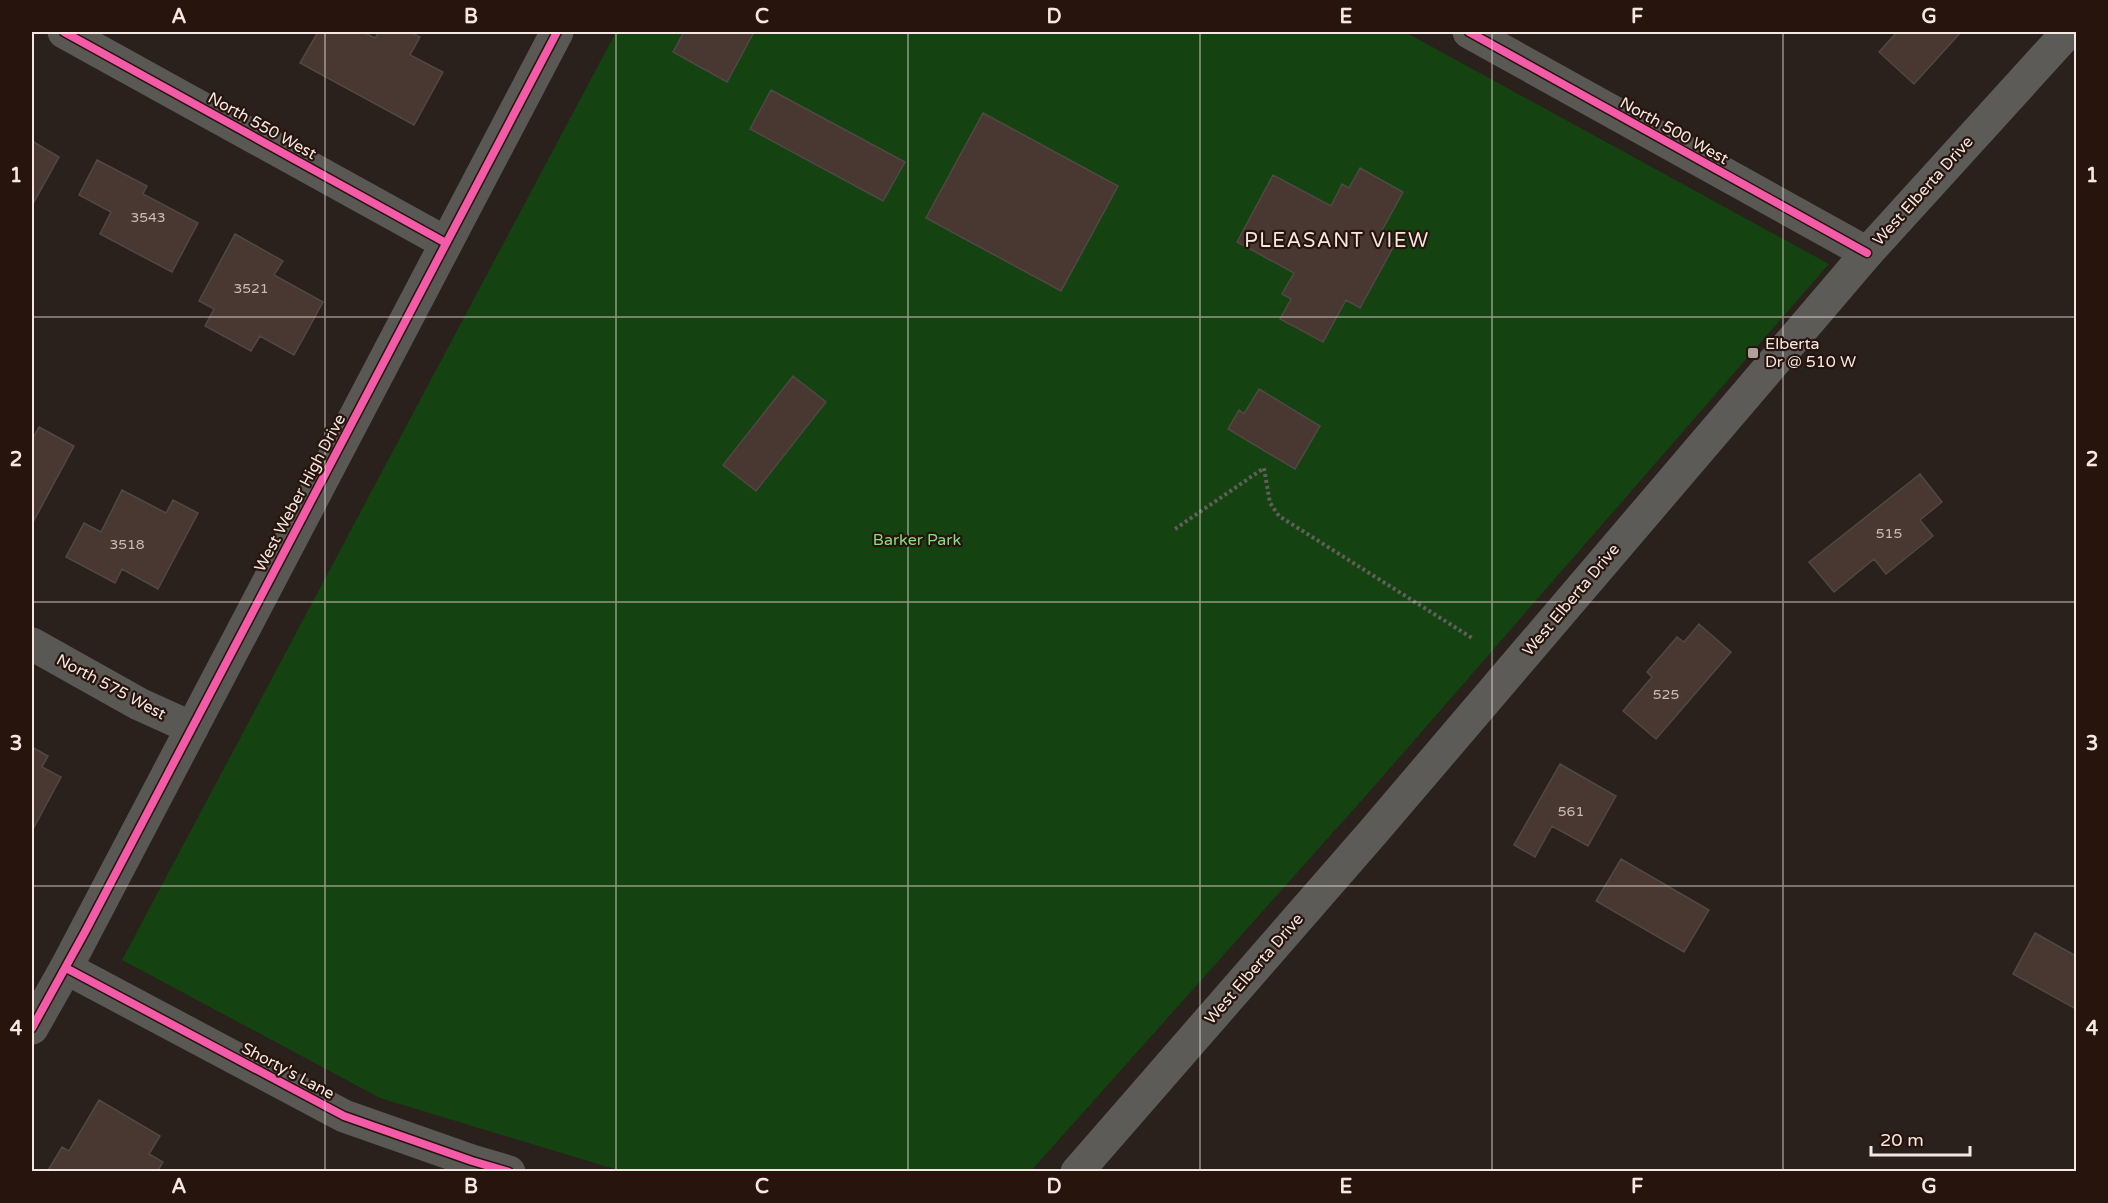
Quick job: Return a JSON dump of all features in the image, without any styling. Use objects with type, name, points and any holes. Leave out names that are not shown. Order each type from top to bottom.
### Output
[{"type":"main road","name":"West Elberta Drive","points":[[1077,1172],[1374,831],[1867,253],[2068,32]]},
{"type":"street","name":"North 550 West","points":[[64,32],[446,243]]},
{"type":"street","name":"West Weber High Drive","points":[[32,1028],[66,968],[557,32]]},
{"type":"street","name":"North 500 West","points":[[1469,32],[1867,253]]},
{"type":"street","name":"North 575 West","points":[[32,644],[139,704],[192,728]]},
{"type":"street","name":"Shorty's Lane","points":[[66,968],[344,1116],[509,1172]]},
{"type":"path","points":[[1175,529],[1264,468],[1270,503],[1279,516],[1472,638]]},
{"type":"green space","name":"Barker Park","points":[[616,32],[1405,32],[1829,264],[1378,782],[1031,1171],[621,1171],[380,1098],[122,960]]},
{"type":"building","points":[[318,32],[363,32],[375,38],[379,32],[410,32],[420,37],[410,55],[443,72],[414,125],[300,63]]},
{"type":"building","points":[[684,32],[754,32],[727,82],[673,52]]},
{"type":"building","points":[[1897,32],[1961,32],[1914,84],[1879,52]]},
{"type":"building","points":[[771,90],[905,162],[883,201],[750,129]]},
{"type":"building","points":[[983,113],[1118,186],[1061,291],[926,218]]},
{"type":"building","points":[[32,141],[59,157],[34,202],[32,200]]},
{"type":"building","points":[[97,160],[147,186],[143,194],[198,223],[172,272],[100,234],[111,212],[79,195]]},
{"type":"building","points":[[1360,168],[1403,192],[1379,236],[1395,244],[1360,308],[1346,300],[1323,342],[1280,319],[1291,299],[1282,294],[1294,273],[1237,242],[1273,175],[1331,206],[1342,184],[1349,188]]},
{"type":"building","points":[[235,234],[283,261],[274,275],[323,302],[294,355],[260,336],[251,351],[205,326],[214,309],[199,301]]},
{"type":"building","points":[[793,376],[826,402],[756,491],[723,465]]},
{"type":"building","points":[[1259,389],[1320,426],[1295,469],[1228,429],[1239,410],[1244,414]]},
{"type":"building","points":[[39,427],[74,446],[32,524],[32,440]]},
{"type":"building","points":[[1920,474],[1942,502],[1920,520],[1933,536],[1886,574],[1874,559],[1834,592],[1809,562]]},
{"type":"building","points":[[122,490],[166,513],[173,500],[198,513],[158,589],[122,569],[115,583],[66,557],[84,523],[101,532]]},
{"type":"building","points":[[1699,624],[1731,652],[1656,739],[1623,711],[1652,677],[1647,672],[1677,637],[1684,642]]},
{"type":"building","points":[[32,747],[48,756],[42,767],[61,777],[32,831]]},
{"type":"building","points":[[1560,764],[1616,796],[1588,846],[1552,826],[1535,857],[1514,845]]},
{"type":"building","points":[[1621,859],[1709,910],[1684,952],[1596,901]]},
{"type":"building","points":[[2035,933],[2076,956],[2076,1009],[2013,974]]},
{"type":"building","points":[[99,1100],[160,1136],[149,1154],[163,1162],[157,1172],[47,1172],[62,1147],[69,1151]]},
{"type":"cycle path","points":[[64,32],[446,243]]},
{"type":"cycle path","points":[[32,1028],[86,930],[557,32]]},
{"type":"cycle path","points":[[1469,32],[1867,253]]},
{"type":"cycle path","points":[[66,968],[344,1116],[509,1172]]},
{"type":"place","name":"Elberta Dr @ 510 W","points":[[1753,353]]},
{"type":"district","name":"PLEASANT VIEW","points":[[1337,241]]}]
